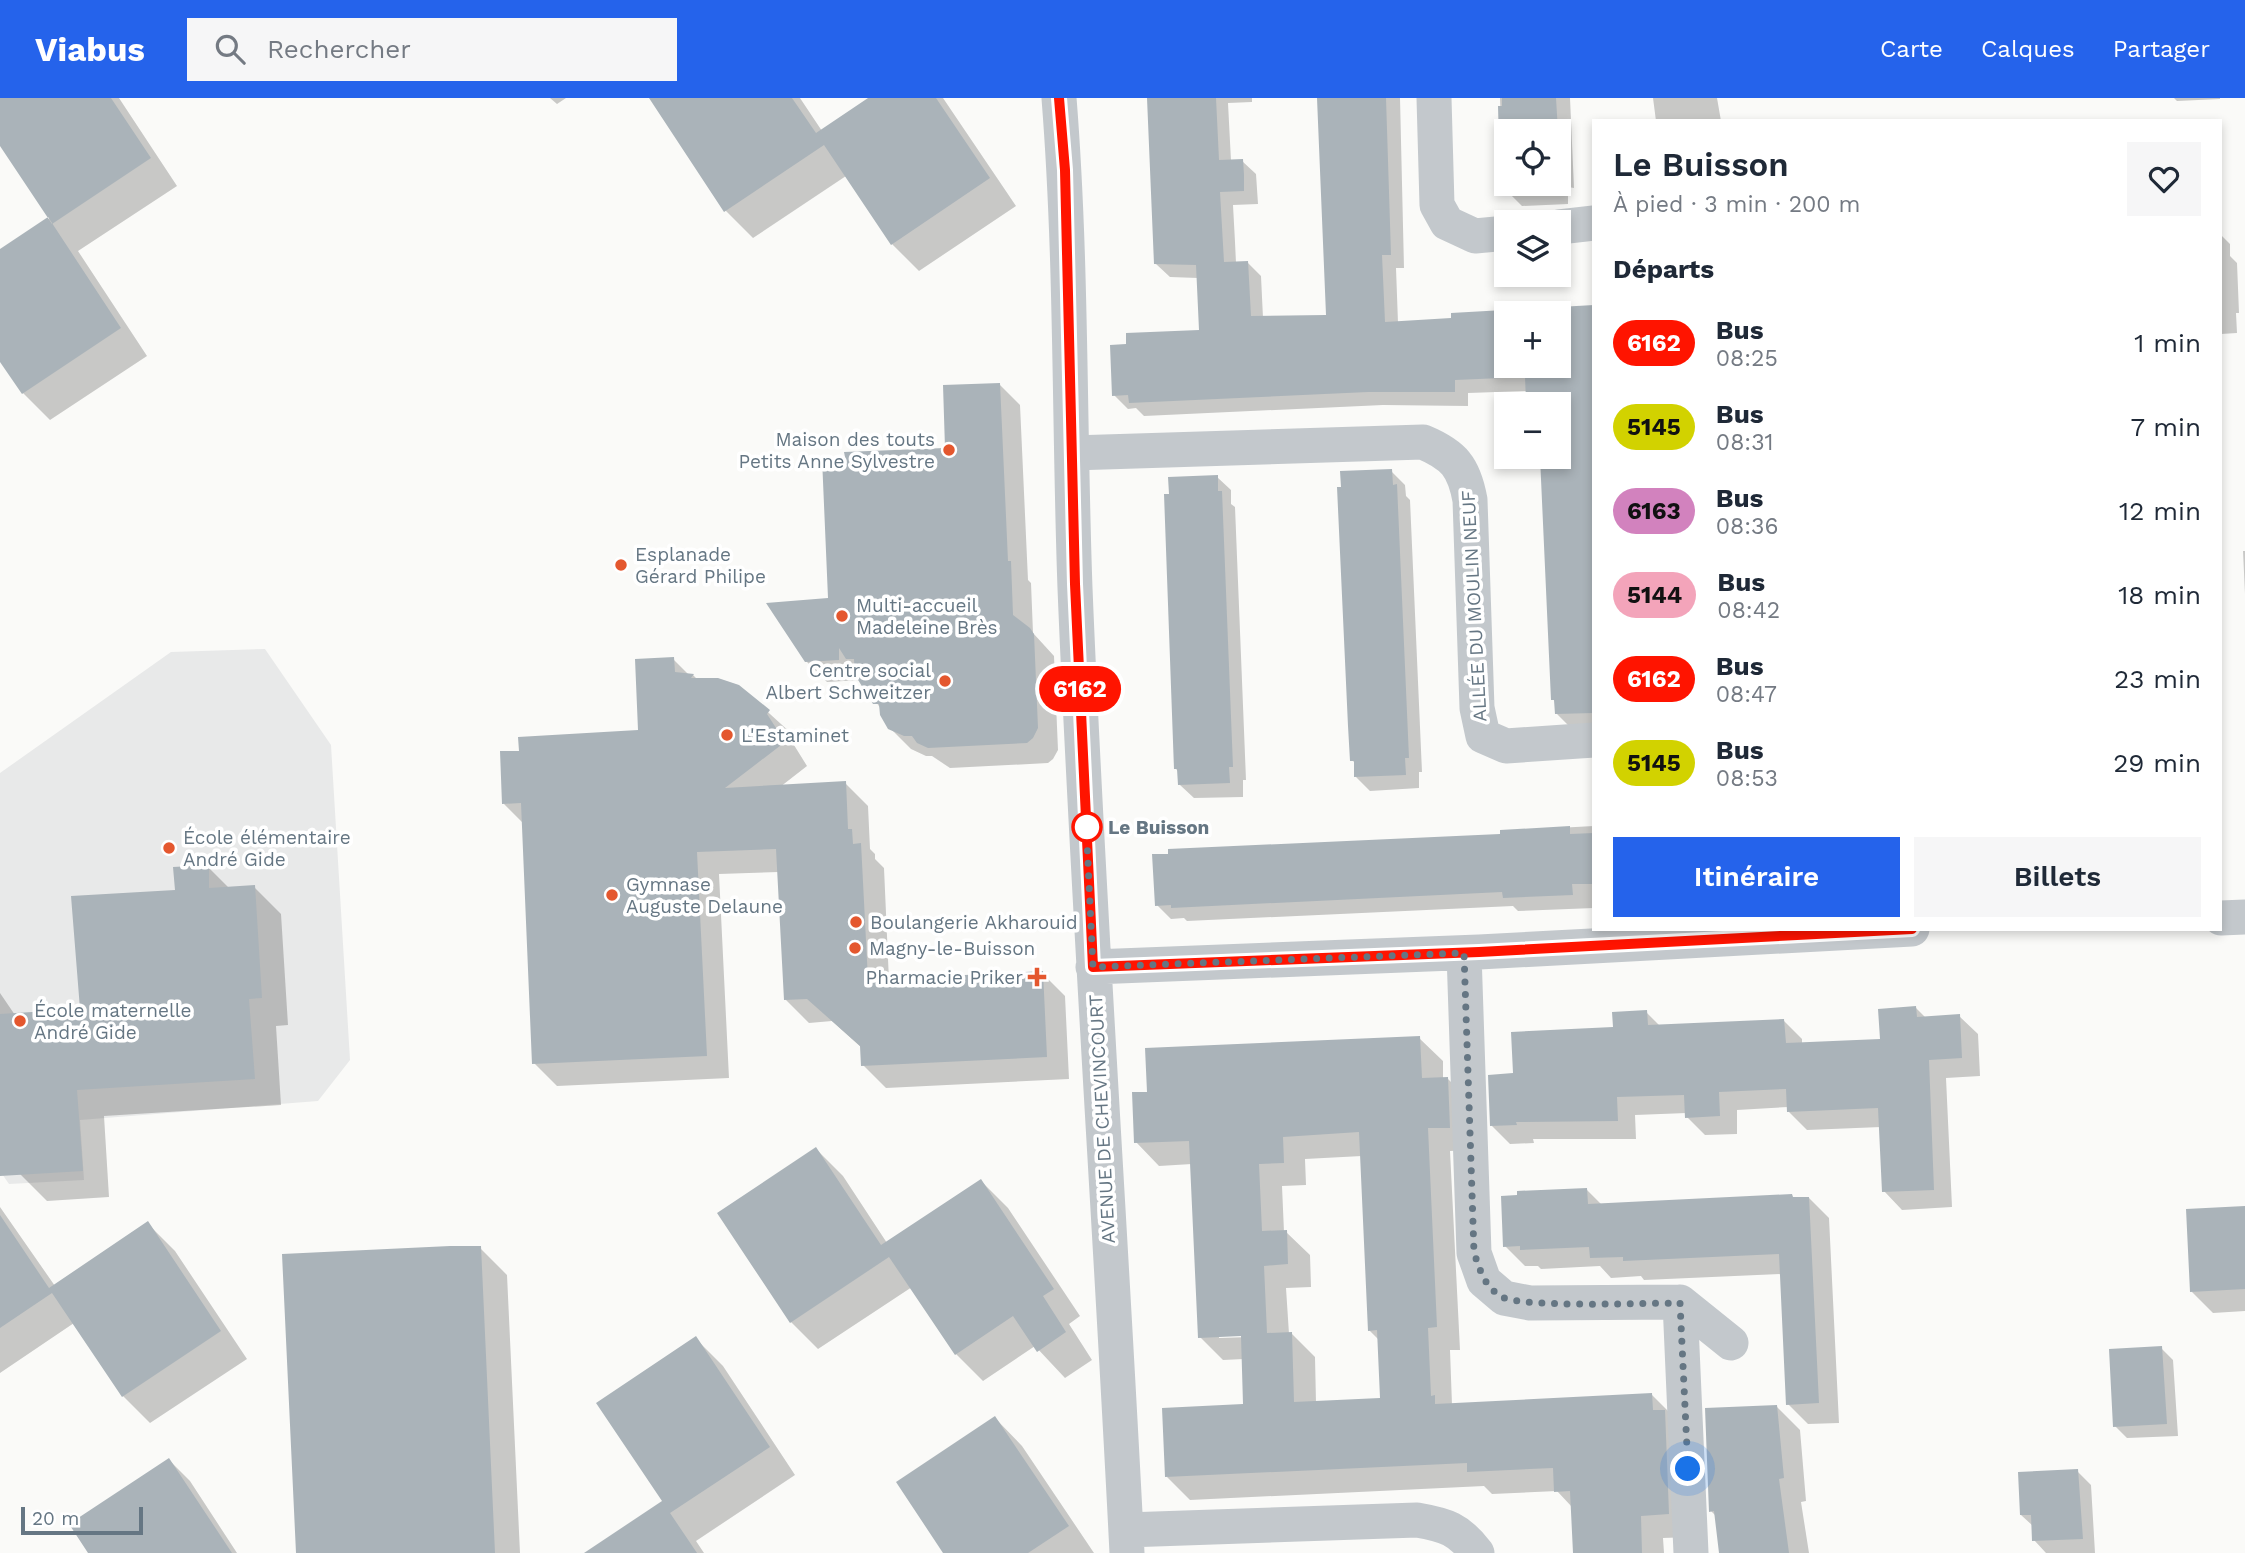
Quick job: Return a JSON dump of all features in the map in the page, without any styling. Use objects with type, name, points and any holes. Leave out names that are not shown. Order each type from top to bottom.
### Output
[{"type":"street","name":"AVENUE DE CHEVINCOURT","points":[[1059,98],[1065,170],[1076,598],[1093,967],[1126,1541]]},
{"type":"street","points":[[1434,98],[1437,205],[1447,223],[1475,236],[1494,234]]},
{"type":"street","points":[[1571,226],[1592,223]]},
{"type":"street","name":"ALLÉE DU MOULIN NEUF","points":[[1072,453],[1423,442],[1442,450],[1455,461],[1466,478],[1470,500],[1477,708],[1483,736],[1506,746],[1592,740]]},
{"type":"street","points":[[2222,918],[2245,917]]},
{"type":"street","points":[[1093,967],[1464,953],[1875,931]]},
{"type":"street","points":[[1464,953],[1474,1253],[1484,1281],[1504,1298],[1530,1303],[1680,1303],[1731,1343]]},
{"type":"street","points":[[1680,1303],[1691,1553]]},
{"type":"street","points":[[1126,1541],[1417,1520],[1446,1525],[1466,1539],[1477,1553]]},
{"type":"shaded area","name":"École élémentaire André Gide","points":[[265,649],[331,745],[350,1060],[318,1101],[80,1120],[84,1180],[9,1184],[0,1171],[0,773],[171,652]]},
{"type":"building","points":[[0,98],[111,98],[151,158],[52,224],[0,146]]},
{"type":"building","points":[[649,98],[792,98],[816,133],[868,98],[936,98],[990,178],[891,245],[824,145],[724,212]]},
{"type":"building","points":[[1147,98],[1216,98],[1219,160],[1243,159],[1244,175],[1244,191],[1220,192],[1224,262],[1248,261],[1251,316],[1326,315],[1317,98],[1386,98],[1391,255],[1382,255],[1385,322],[1451,318],[1451,313],[1494,311],[1494,378],[1502,378],[1455,380],[1455,392],[1368,392],[1129,403],[1128,395],[1112,396],[1110,345],[1126,344],[1126,333],[1199,330],[1196,265],[1154,264]]},
{"type":"building","points":[[1502,98],[1556,98],[1557,119],[1498,119],[1498,106],[1502,106]]},
{"type":"building","points":[[48,217],[121,328],[22,394],[0,362],[0,249]]},
{"type":"building","points":[[1592,305],[1592,713],[1555,714],[1554,700],[1551,700],[1541,469],[1571,469],[1571,392],[1526,392],[1525,378],[1571,378],[1571,306]]},
{"type":"building","points":[[1000,383],[1013,615],[1034,634],[1038,728],[1027,743],[928,748],[917,743],[912,736],[904,736],[888,729],[880,715],[879,704],[873,704],[855,675],[854,659],[846,659],[839,648],[839,660],[805,662],[766,603],[828,598],[822,458],[845,457],[844,452],[945,448],[943,385]]},
{"type":"building","points":[[1392,469],[1393,485],[1397,484],[1409,758],[1405,758],[1406,775],[1354,777],[1354,761],[1350,761],[1337,487],[1341,487],[1340,471]]},
{"type":"building","points":[[1218,475],[1218,491],[1222,491],[1233,767],[1229,767],[1230,783],[1178,785],[1177,769],[1174,769],[1164,494],[1169,494],[1168,477]]},
{"type":"building","points":[[674,657],[675,672],[694,674],[691,678],[718,678],[739,685],[770,710],[767,714],[785,742],[725,788],[846,781],[848,829],[852,829],[853,844],[861,843],[868,980],[1043,971],[1047,1057],[861,1066],[860,1046],[807,999],[784,1000],[776,849],[697,852],[707,1056],[532,1064],[521,803],[502,804],[500,751],[519,751],[518,737],[638,730],[635,659]]},
{"type":"building","points":[[1570,826],[1570,834],[1592,833],[1592,884],[1572,884],[1573,895],[1503,898],[1502,892],[1171,908],[1171,905],[1155,906],[1152,854],[1168,854],[1168,849],[1500,834],[1500,830]]},
{"type":"building","points":[[209,865],[209,888],[255,885],[262,998],[249,999],[255,1079],[77,1090],[83,1171],[0,1176],[0,1014],[80,1009],[71,896],[175,890],[173,867]]},
{"type":"building","points":[[1916,1006],[1917,1017],[1960,1014],[1962,1058],[1929,1060],[1934,1190],[1882,1192],[1878,1108],[1787,1112],[1786,1089],[1719,1092],[1720,1116],[1685,1118],[1684,1095],[1617,1097],[1618,1121],[1516,1122],[1517,1125],[1490,1126],[1488,1075],[1513,1073],[1511,1032],[1613,1027],[1612,1012],[1647,1010],[1648,1025],[1784,1019],[1786,1043],[1880,1039],[1878,1009]]},
{"type":"building","points":[[1420,1036],[1422,1078],[1448,1077],[1450,1128],[1428,1128],[1437,1327],[1428,1328],[1431,1396],[1435,1395],[1435,1404],[1652,1393],[1653,1410],[1665,1410],[1669,1514],[1641,1516],[1642,1553],[1573,1553],[1570,1491],[1554,1492],[1553,1468],[1467,1472],[1467,1463],[1165,1477],[1162,1408],[1243,1404],[1241,1336],[1198,1338],[1189,1141],[1134,1143],[1132,1092],[1147,1092],[1145,1048]],"holes":[[[1359,1132],[1368,1331],[1377,1330],[1380,1398],[1294,1402],[1292,1332],[1267,1333],[1264,1266],[1288,1264],[1287,1230],[1262,1231],[1259,1164],[1284,1163],[1283,1137]]]},
{"type":"building","points":[[816,1147],[881,1245],[981,1179],[1054,1289],[1043,1296],[1066,1332],[1037,1352],[1013,1316],[955,1355],[889,1257],[790,1323],[717,1213]]},
{"type":"building","points":[[1587,1188],[1588,1204],[1792,1194],[1793,1197],[1809,1197],[1819,1403],[1786,1405],[1779,1254],[1623,1261],[1623,1257],[1590,1258],[1589,1247],[1520,1250],[1520,1246],[1503,1247],[1501,1196],[1517,1195],[1517,1191]]},
{"type":"building","points":[[2245,1206],[2245,1289],[2190,1292],[2186,1209]]},
{"type":"building","points":[[0,1215],[49,1288],[148,1221],[221,1331],[122,1397],[52,1293],[0,1328]]},
{"type":"building","points":[[481,1246],[495,1553],[296,1553],[282,1254]]},
{"type":"building","points":[[696,1336],[770,1447],[670,1513],[697,1553],[584,1553],[662,1501],[596,1403]]},
{"type":"building","points":[[2162,1346],[2167,1424],[2113,1427],[2109,1349]]},
{"type":"building","points":[[1777,1405],[1784,1478],[1779,1479],[1789,1553],[1719,1553],[1714,1511],[1709,1512],[1705,1408]]},
{"type":"building","points":[[995,1416],[1069,1526],[1028,1553],[943,1553],[896,1482]]},
{"type":"building","points":[[169,1458],[232,1553],[88,1553],[69,1524]]},
{"type":"building","points":[[2078,1469],[2083,1539],[2032,1541],[2031,1515],[2020,1515],[2018,1472]]},
{"type":"bus line","name":"6162","points":[[1059,98],[1065,170],[1075,584],[1093,967],[1479,952],[1874,931]]},
{"type":"place","name":"Maison des touts Petits Anne Sylvestre","points":[[949,450]]},
{"type":"place","name":"Esplanade Gérard Philipe","points":[[621,565]]},
{"type":"place","name":"Multi-accueil Madeleine Brès","points":[[842,616]]},
{"type":"place","name":"Centre social Albert Schweitzer","points":[[945,681]]},
{"type":"place","name":"L'Estaminet","points":[[727,735]]},
{"type":"place","name":"Le Buisson","points":[[1087,827]]},
{"type":"place","name":"École élémentaire André Gide","points":[[169,848]]},
{"type":"place","name":"Gymnase Auguste Delaune","points":[[612,895]]},
{"type":"place","name":"Boulangerie Akharouid","points":[[856,922]]},
{"type":"place","name":"Magny-le-Buisson","points":[[855,948]]},
{"type":"place","name":"Pharmacie Priker","points":[[1037,977]]},
{"type":"place","name":"École maternelle André Gide","points":[[20,1021]]},
{"type":"route","points":[[1087,827],[1086,820],[1093,967],[1464,953],[1474,1253],[1484,1281],[1504,1298],[1530,1303],[1680,1303],[1688,1469]]}]
